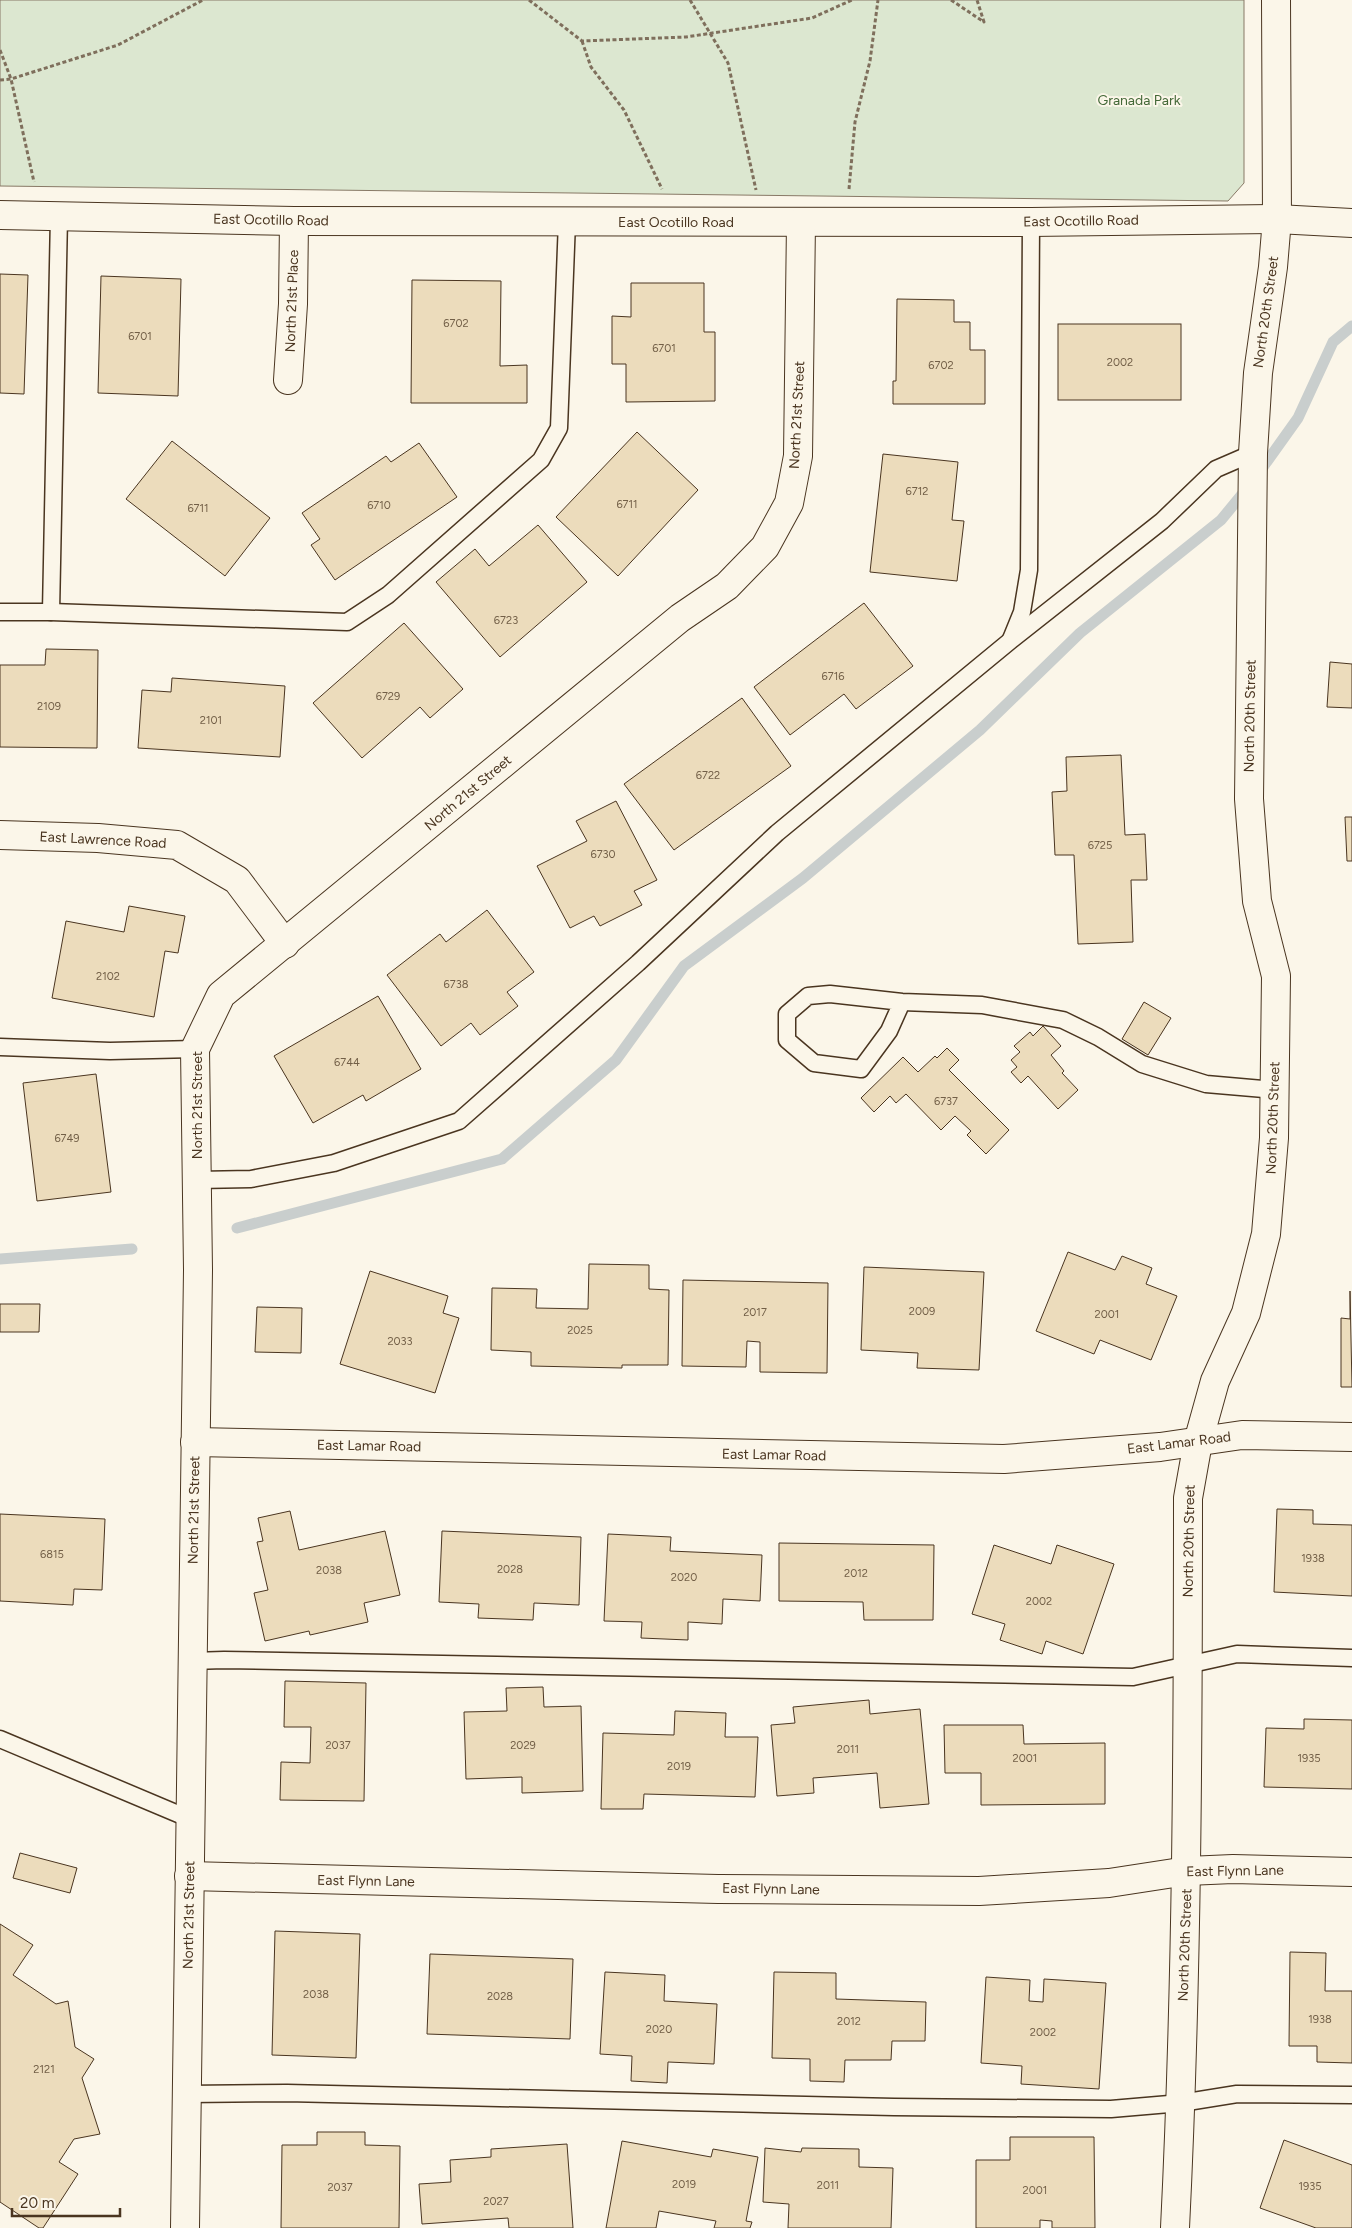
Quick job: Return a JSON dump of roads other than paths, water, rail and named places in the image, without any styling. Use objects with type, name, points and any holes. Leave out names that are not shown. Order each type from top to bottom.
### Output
[{"type":"street","name":"North 20th Street","points":[[1175,2228],[1181,2103],[1187,1871],[1188,1498],[1198,1442],[1215,1381],[1246,1312],[1266,1234],[1274,1138],[1276,976],[1257,901],[1249,799],[1253,453],[1258,373],[1273,267],[1277,219],[1276,0]]},
{"type":"street","name":"East Ocotillo Road","points":[[0,215],[294,221],[1031,222],[1277,219],[1352,223]]},
{"type":"street","name":"North 21st Place","points":[[288,380],[294,304],[294,221]]},
{"type":"street","name":"North 21st Street","points":[[185,2228],[198,1270],[195,1049],[221,995],[680,618],[727,586],[765,547],[788,503],[798,456],[801,222]]},
{"type":"street","name":"East Lawrence Road","points":[[0,836],[98,838],[176,845],[237,880],[285,944]]},
{"type":"street","name":"East Lamar Road","points":[[196,1442],[1004,1459],[1160,1447],[1248,1435],[1352,1437]]},
{"type":"street","name":"East Flynn Lane","points":[[189,1876],[718,1889],[979,1891],[1109,1883],[1187,1871],[1233,1869],[1352,1872]]},
{"type":"lane","points":[[51,612],[59,216]]},
{"type":"lane","points":[[0,612],[347,622],[388,595],[541,460],[559,428],[566,221]]},
{"type":"lane","points":[[1010,641],[1022,612],[1029,570],[1031,222]]},
{"type":"lane","points":[[196,1180],[251,1179],[334,1163],[459,1121],[638,963],[777,833],[1010,641],[1162,522],[1216,469],[1253,453]]},
{"type":"lane","points":[[902,1002],[889,1031],[861,1069],[814,1063],[787,1040],[787,1014],[808,996],[830,994],[902,1002],[982,1005],[1063,1020],[1098,1037],[1142,1064],[1206,1084],[1275,1090]]},
{"type":"lane","points":[[0,1048],[110,1052],[195,1049]]},
{"type":"lane","points":[[192,1661],[224,1660],[1133,1677],[1237,1654],[1352,1658]]},
{"type":"lane","points":[[0,1739],[190,1819]]},
{"type":"lane","points":[[186,2094],[287,2093],[894,2107],[1111,2109],[1181,2103],[1237,2094],[1352,2095]]},
{"type":"waterway","points":[[1258,474],[1298,418],[1333,342],[1352,326]]},
{"type":"waterway","points":[[237,1228],[502,1159],[616,1060],[684,966],[803,878],[980,730],[1080,633],[1221,520],[1249,486]]},
{"type":"waterway","points":[[0,1259],[132,1249]]},
{"type":"park label","name":"Granada Park","points":[[1139,100]]}]
